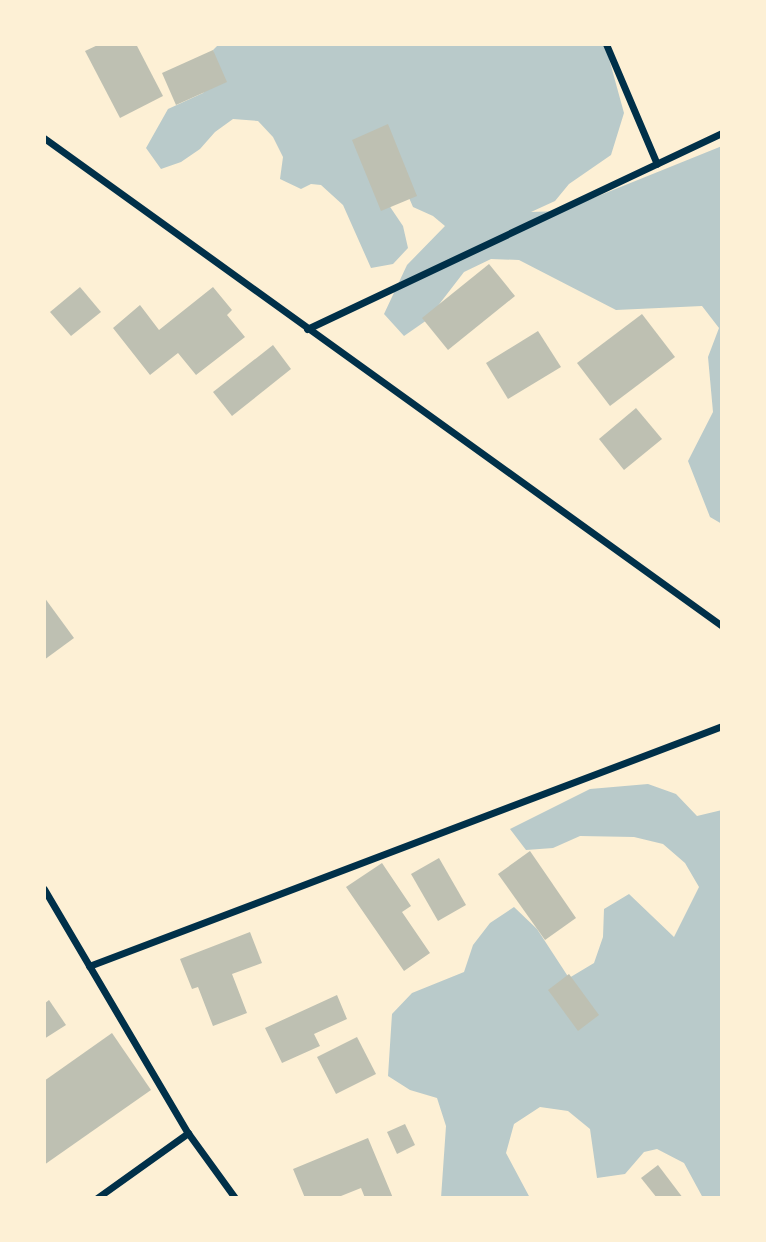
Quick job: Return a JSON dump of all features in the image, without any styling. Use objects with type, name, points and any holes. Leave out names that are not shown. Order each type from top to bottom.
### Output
[{"type":"street","points":[[606,44],[657,164]]},
{"type":"street","points":[[307,329],[722,133]]},
{"type":"street","points":[[44,138],[722,626]]},
{"type":"street","points":[[89,966],[722,726]]},
{"type":"street","points":[[44,889],[188,1133],[235,1198]]},
{"type":"street","points":[[97,1198],[188,1133]]},
{"type":"shaded area","points":[[219,44],[605,44],[624,113],[611,155],[569,184],[555,201],[531,212],[561,211],[722,146],[722,524],[710,517],[688,461],[713,412],[708,357],[719,328],[702,306],[616,310],[519,260],[491,259],[464,272],[427,320],[404,336],[384,314],[407,265],[445,226],[433,216],[413,207],[387,147],[378,189],[403,226],[408,248],[393,264],[371,268],[343,205],[321,185],[311,184],[301,189],[280,179],[283,157],[273,137],[258,121],[233,119],[215,132],[200,149],[181,162],[161,169],[146,148],[168,109],[203,93],[217,76],[213,50]]},
{"type":"shaded area","points":[[648,784],[676,794],[697,816],[722,810],[722,1198],[703,1198],[684,1163],[657,1149],[644,1152],[625,1174],[597,1178],[590,1129],[568,1111],[540,1107],[514,1124],[506,1153],[530,1198],[441,1198],[446,1126],[437,1098],[410,1090],[388,1076],[392,1014],[412,993],[464,972],[473,945],[490,923],[514,907],[537,929],[569,978],[594,963],[603,937],[604,909],[629,894],[674,937],[699,887],[685,863],[663,844],[634,837],[580,836],[553,848],[526,850],[510,829],[590,789]]},
{"type":"building","points":[[100,44],[136,44],[163,96],[120,118],[85,51]]},
{"type":"building","points":[[213,50],[227,82],[176,105],[162,73]]},
{"type":"building","points":[[388,124],[417,196],[381,211],[352,140]]},
{"type":"building","points":[[489,264],[515,296],[448,350],[422,318]]},
{"type":"building","points":[[80,287],[101,312],[71,336],[50,312]]},
{"type":"building","points":[[213,287],[232,310],[227,315],[245,337],[196,375],[178,353],[150,375],[113,328],[140,305],[159,330]]},
{"type":"building","points":[[642,314],[675,357],[610,406],[577,363]]},
{"type":"building","points":[[538,331],[561,367],[508,399],[486,363]]},
{"type":"building","points":[[273,345],[291,369],[232,416],[213,392]]},
{"type":"building","points":[[636,408],[662,439],[624,470],[599,439]]},
{"type":"building","points":[[44,597],[74,638],[44,660]]},
{"type":"building","points":[[530,851],[576,918],[545,940],[498,874]]},
{"type":"building","points":[[439,858],[466,905],[438,921],[411,874]]},
{"type":"building","points":[[382,863],[411,906],[402,912],[430,953],[404,971],[346,887]]},
{"type":"building","points":[[250,932],[262,963],[232,974],[247,1013],[213,1026],[198,987],[192,989],[180,959]]},
{"type":"building","points":[[569,974],[599,1015],[578,1031],[548,990]]},
{"type":"building","points":[[337,995],[347,1019],[314,1034],[320,1046],[282,1063],[265,1028]]},
{"type":"building","points":[[49,1000],[66,1025],[44,1039],[44,1004]]},
{"type":"building","points":[[112,1033],[151,1090],[44,1165],[44,1081]]},
{"type":"building","points":[[357,1037],[376,1074],[336,1094],[317,1057]]},
{"type":"building","points":[[405,1124],[415,1145],[397,1154],[387,1132]]},
{"type":"building","points":[[368,1138],[393,1198],[365,1198],[361,1188],[336,1198],[305,1198],[293,1169]]},
{"type":"building","points":[[658,1165],[683,1198],[657,1198],[641,1178]]}]
